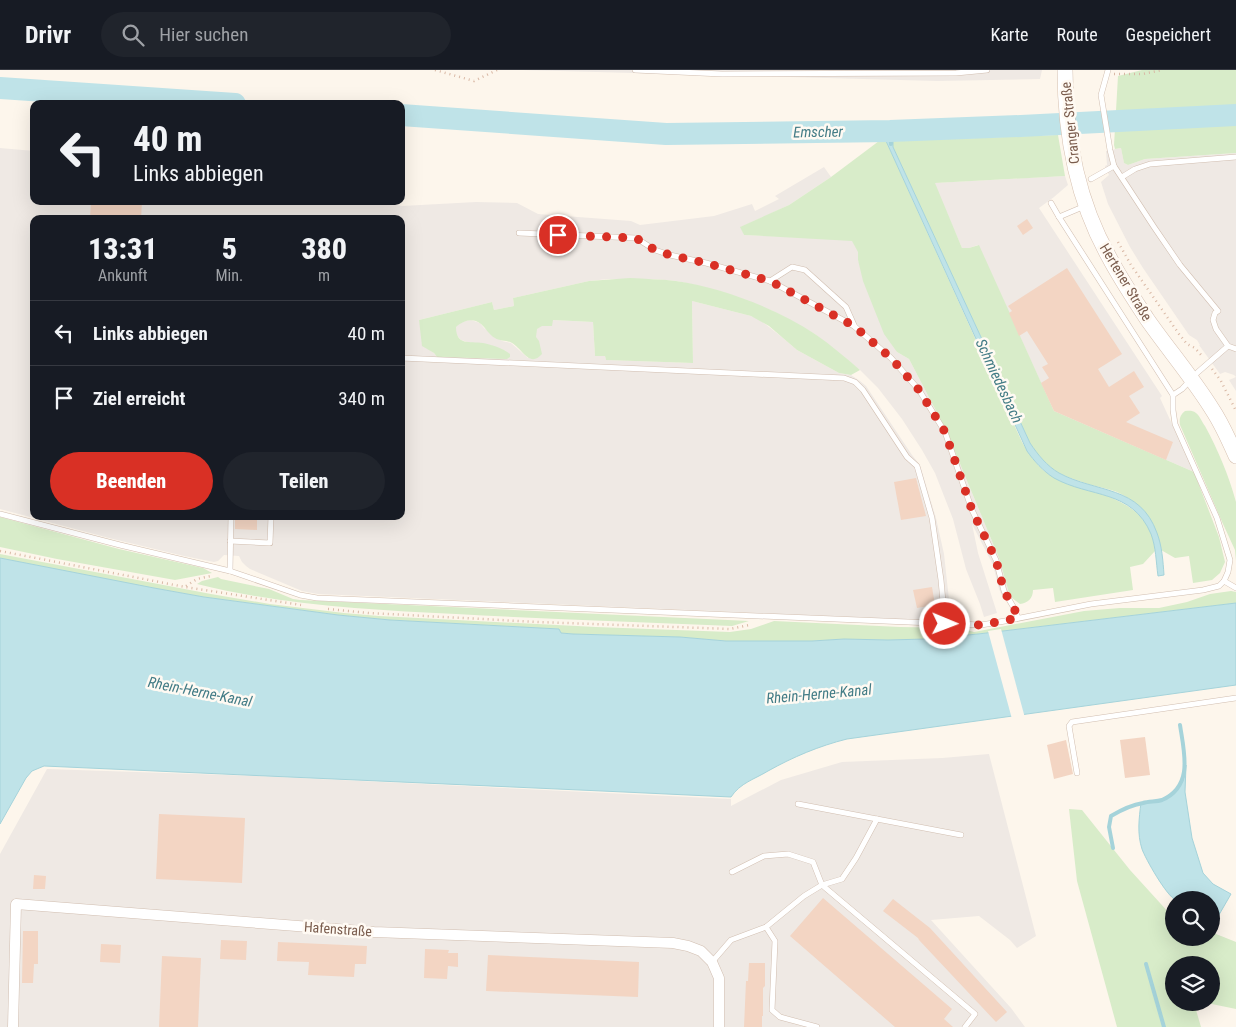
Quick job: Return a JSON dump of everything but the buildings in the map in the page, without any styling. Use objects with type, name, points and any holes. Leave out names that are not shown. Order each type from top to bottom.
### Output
[{"type":"main road","name":"Cranger Straße","points":[[1065,70],[1065,96],[1072,154],[1084,177]]},
{"type":"main road","name":"Hertener Straße","points":[[1084,177],[1086,206],[1108,258],[1148,320],[1212,409],[1227,435],[1236,456]]},
{"type":"street","name":"Hafenstraße","points":[[12,1027],[16,904],[374,932],[673,943],[701,951],[712,962]]},
{"type":"street","points":[[712,962],[720,978],[719,1027]]},
{"type":"lane","points":[[636,70],[722,74],[956,73],[987,70]]},
{"type":"lane","points":[[1108,72],[1101,95],[1114,166],[1180,265],[1218,310],[1214,313],[1213,320],[1216,329],[1228,346],[1236,350]]},
{"type":"lane","points":[[1122,177],[1150,164],[1236,157]]},
{"type":"lane","points":[[1084,177],[1114,166]]},
{"type":"lane","name":"Hertener Straße","points":[[1051,203],[1173,395],[1175,424],[1217,518],[1230,560],[1224,581]]},
{"type":"lane","points":[[1059,218],[1086,206]]},
{"type":"lane","points":[[519,233],[636,238],[655,250],[670,255],[770,281],[854,326],[891,358],[919,390],[945,432],[972,510],[996,560],[1004,591],[1018,618]]},
{"type":"lane","points":[[770,281],[792,267],[805,270],[846,307],[854,326]]},
{"type":"lane","points":[[1173,395],[1182,389],[1228,346]]},
{"type":"lane","points":[[405,358],[844,378],[856,382],[907,457],[917,466],[932,518],[945,624]]},
{"type":"lane","points":[[0,514],[120,545],[230,570],[300,595],[318,598],[981,625],[1092,604],[1203,590],[1218,586],[1224,581],[1236,588]]},
{"type":"lane","points":[[230,570],[231,520]]},
{"type":"lane","points":[[230,541],[270,544],[271,520]]},
{"type":"lane","points":[[1077,773],[1069,726],[1072,722],[1236,698]]},
{"type":"lane","points":[[798,804],[961,835]]},
{"type":"lane","points":[[712,962],[731,940],[766,927],[804,896],[822,885],[842,879],[856,858],[877,819]]},
{"type":"lane","points":[[732,872],[764,856],[788,854],[813,862],[822,885],[975,1014],[965,1027]]},
{"type":"lane","points":[[766,927],[775,941],[772,1010],[780,1017],[817,1027]]},
{"type":"path","points":[[435,70],[474,81],[497,70]]},
{"type":"path","points":[[1108,72],[1143,74],[1162,70]]},
{"type":"path","points":[[1118,242],[1131,265],[1179,334],[1187,344],[1196,348],[1221,381],[1236,411]]},
{"type":"path","points":[[185,587],[197,579],[216,575],[220,568]]},
{"type":"shaded area","points":[[522,70],[1042,70],[1040,79],[937,81]]},
{"type":"shaded area","points":[[0,148],[30,151],[30,205],[402,206],[476,202],[517,203],[538,214],[631,221],[640,225],[714,216],[752,204],[755,211],[779,199],[775,196],[824,167],[831,177],[789,205],[741,227],[744,235],[852,240],[859,252],[858,260],[897,352],[909,359],[946,430],[999,558],[1009,593],[1003,598],[993,565],[972,524],[978,553],[997,613],[984,617],[966,569],[953,519],[935,473],[902,419],[878,388],[860,370],[815,334],[773,311],[700,286],[654,279],[589,281],[513,298],[514,306],[494,310],[492,302],[419,320],[427,348],[437,357],[506,351],[481,343],[461,340],[456,334],[455,327],[462,322],[471,320],[480,323],[502,341],[511,343],[528,358],[536,337],[536,329],[552,320],[593,322],[595,356],[605,356],[606,360],[693,363],[692,301],[759,319],[797,350],[839,373],[851,375],[866,386],[920,465],[936,518],[944,554],[950,609],[926,614],[920,620],[318,594],[302,591],[250,569],[242,562],[239,556],[224,555],[214,562],[41,520],[405,520],[405,215],[30,215],[30,517],[0,509]]},
{"type":"shaded area","points":[[1121,148],[1124,163],[1128,165],[1145,159],[1236,153],[1236,377],[1225,372],[1220,374],[1197,340],[1189,335],[1130,247],[1108,204],[1101,182],[1109,175],[1105,166],[1107,165],[1106,151]]},
{"type":"shaded area","points":[[1065,176],[1068,185],[1039,208],[1162,396],[1160,398],[1194,472],[1054,411],[978,245],[962,248],[934,183]]},
{"type":"shaded area","points":[[1236,377],[1236,391],[1229,380]]},
{"type":"shaded area","points":[[989,754],[1036,936],[1017,948],[1010,940],[979,916],[931,920],[1011,1008],[1025,1027],[0,1027],[0,854],[47,769],[258,776],[731,799],[731,806],[781,780],[842,762]]},
{"type":"green space","points":[[1142,70],[1236,70],[1236,153],[1145,159],[1128,165],[1124,163],[1121,148],[1115,149],[1114,145],[1118,76]]},
{"type":"green space","points":[[1058,135],[1065,176],[935,183],[962,248],[979,245],[1054,411],[1194,472],[1219,537],[1225,562],[1220,573],[1212,580],[1193,583],[1189,556],[1175,558],[1161,550],[1152,523],[1134,502],[1117,492],[1059,473],[1036,452],[1030,443],[893,147],[893,141]]},
{"type":"green space","points":[[879,141],[886,141],[1022,442],[1032,457],[1043,470],[1053,477],[1115,499],[1138,514],[1146,523],[1152,536],[1155,551],[1143,564],[1130,567],[1133,590],[1055,602],[1053,588],[1033,590],[1031,598],[1020,604],[1012,598],[999,558],[946,430],[909,359],[897,352],[884,334],[863,281],[858,252],[852,241],[744,235],[740,227],[789,205],[831,177]]},
{"type":"green space","points":[[630,278],[670,280],[694,284],[748,300],[783,316],[815,334],[860,370],[851,375],[839,373],[797,350],[769,326],[751,316],[692,301],[693,363],[606,360],[605,356],[595,356],[593,322],[553,320],[552,326],[542,326],[537,329],[536,337],[542,354],[533,359],[526,356],[510,342],[493,337],[481,324],[471,320],[456,327],[458,337],[461,340],[497,347],[510,354],[510,357],[507,359],[437,357],[422,346],[419,320],[492,302],[494,310],[514,306],[513,298],[589,281]]},
{"type":"green space","points":[[1185,411],[1193,411],[1200,417],[1223,463],[1230,483],[1236,502],[1236,561],[1235,550],[1180,425],[1180,417]]},
{"type":"green space","points":[[0,517],[119,549],[203,568],[212,573],[175,580],[0,547]]},
{"type":"green space","points":[[0,554],[270,604],[379,616],[596,627],[730,632],[751,629],[774,621],[959,628],[974,632],[1084,611],[1120,608],[1159,608],[1187,602],[1210,594],[1231,591],[1236,592],[1236,603],[926,639],[726,641],[680,637],[573,634],[561,633],[559,629],[390,620],[338,615],[204,597],[120,582],[0,558]]},
{"type":"green space","points":[[218,577],[269,589],[300,600],[749,621],[732,626],[391,611],[293,602],[197,584]]},
{"type":"green space","points":[[1069,809],[1082,810],[1130,870],[1165,908],[1165,946],[1220,946],[1220,936],[1236,942],[1236,1009],[1220,1006],[1220,956],[1165,956],[1165,1011],[1196,1011],[1201,1027],[1117,1027],[1077,881]]},
{"type":"water","points":[[886,141],[893,141],[893,147],[1030,443],[1043,460],[1059,473],[1116,492],[1140,506],[1149,517],[1157,533],[1164,575],[1158,576],[1153,539],[1143,519],[1133,509],[1109,497],[1054,478],[1039,466],[1027,451]]},
{"type":"water","name":"Rhein-Herne-Kanal","points":[[0,558],[204,597],[338,615],[390,620],[559,629],[561,633],[573,634],[680,637],[726,641],[926,639],[1236,603],[1236,685],[847,739],[787,761],[743,785],[731,797],[44,766],[32,771],[26,778],[0,824]]},
{"type":"water","points":[[1186,765],[1185,792],[1192,838],[1203,873],[1213,884],[1231,894],[1220,913],[1220,891],[1166,891],[1144,854],[1140,843],[1141,803],[1161,800],[1175,791],[1183,781]]},
{"type":"pier","points":[[1001,629],[1025,718],[1012,719],[988,631]]},
{"type":"waterway","name":"Emscher","points":[[0,88],[176,100]]},
{"type":"waterway","name":"Emscher","points":[[405,115],[666,134],[890,131],[1236,115]]},
{"type":"waterway","name":"Schmiedesbach","points":[[890,131],[891,144]]},
{"type":"waterway","name":"Schmiedesbach","points":[[1113,848],[1109,827],[1111,816],[1134,805],[1162,800],[1172,794],[1179,786],[1185,767],[1180,725]]},
{"type":"waterway","name":"Schmiedesbach","points":[[1146,964],[1164,1027]]},
{"type":"route","points":[[558,235],[636,238],[655,250],[670,255],[770,281],[854,326],[891,358],[919,390],[945,432],[972,510],[996,560],[1004,591],[1018,618],[981,625],[945,624]]}]
